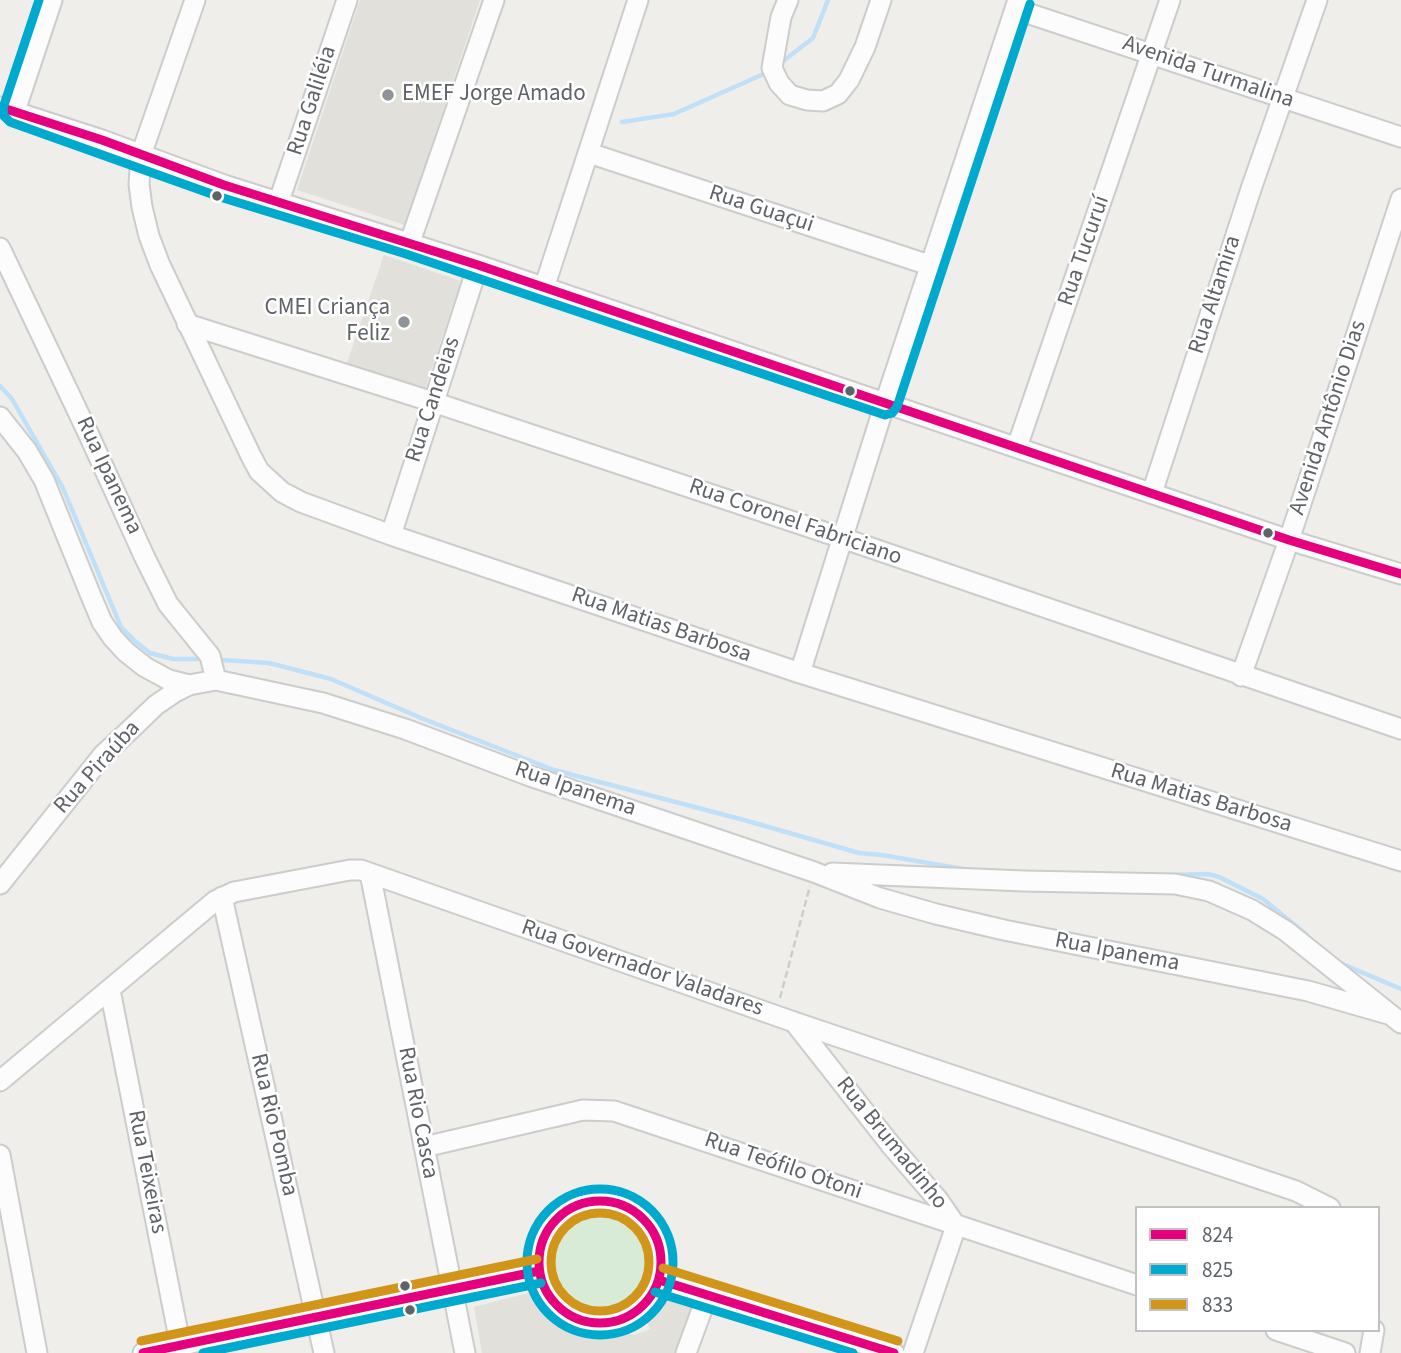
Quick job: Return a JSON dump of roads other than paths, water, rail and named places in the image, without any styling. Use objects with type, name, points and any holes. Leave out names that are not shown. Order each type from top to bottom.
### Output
[{"type":"street","points":[[51,0],[7,109],[224,185],[410,242],[1289,540],[1401,574]]},
{"type":"street","name":"Rua Matias Barbosa","points":[[195,0],[141,155],[139,184],[149,236],[187,324],[251,456],[270,483],[301,502],[391,535],[800,673],[1401,861]]},
{"type":"street","name":"Rua Galiléia","points":[[279,201],[346,0]]},
{"type":"street","points":[[410,242],[494,0]]},
{"type":"street","points":[[544,288],[638,0]]},
{"type":"street","points":[[788,0],[781,17],[772,68],[779,83],[790,95],[822,101],[838,94],[849,80],[865,47],[881,0]]},
{"type":"street","name":"Rua Tucuruí","points":[[1017,447],[1170,0]]},
{"type":"street","name":"Rua Altamira","points":[[1152,493],[1317,0]]},
{"type":"street","points":[[800,673],[885,403],[1017,5]]},
{"type":"street","name":"Avenida Turmalina","points":[[1017,5],[1153,54],[1401,137]]},
{"type":"street","name":"Rua Guaçui","points":[[589,153],[932,266]]},
{"type":"street","name":"Avenida Antônio Dias","points":[[1241,676],[1289,540],[1401,199]]},
{"type":"street","name":"Rua Ipanema","points":[[0,248],[94,444],[145,558],[168,604],[210,656],[216,680],[335,707],[814,872],[880,898],[1004,930],[1308,991],[1395,1018]]},
{"type":"street","name":"Rua Candeias","points":[[391,535],[478,265]]},
{"type":"street","name":"Rua Coronel Fabriciano","points":[[187,324],[433,402],[842,538],[1401,729]]},
{"type":"street","points":[[0,416],[44,480],[102,622],[113,638],[145,667],[169,680],[189,685]]},
{"type":"street","name":"Rua Piraúba","points":[[0,884],[103,755],[156,705],[189,685],[216,680]]},
{"type":"street","name":"Rua Governador Valadares","points":[[0,1081],[222,897],[234,892],[351,870],[370,873],[794,1022],[1273,1183],[1319,1200],[1327,1206]]},
{"type":"street","points":[[814,872],[1175,884],[1209,891],[1252,910],[1286,931],[1395,1018]]},
{"type":"street","name":"Rua Rio Casca","points":[[370,873],[466,1353]]},
{"type":"street","name":"Rua Rio Pomba","points":[[222,897],[324,1353]]},
{"type":"street","name":"Rua Teixeiras","points":[[110,990],[182,1349]]},
{"type":"street","name":"Rua Brumadinho","points":[[794,1022],[890,1144],[939,1201],[956,1226],[913,1353]]},
{"type":"street","name":"Rua Teófilo Otoni","points":[[424,1147],[583,1110],[614,1111],[1135,1284]]},
{"type":"street","points":[[0,1154],[6,1225],[37,1353]]},
{"type":"street","points":[[605,1201],[620,1205],[634,1212],[655,1234],[660,1249],[659,1280],[645,1303],[622,1319],[604,1323],[586,1322],[569,1315],[555,1303],[544,1288],[539,1270],[543,1240],[556,1221],[574,1207],[605,1201]]},
{"type":"street","points":[[143,1353],[182,1349],[539,1270]]},
{"type":"street","points":[[659,1280],[894,1353]]},
{"type":"street","points":[[686,1353],[707,1296]]},
{"type":"street","points":[[1282,1332],[1345,1353]]},
{"type":"street","points":[[1370,1353],[1374,1332]]},
{"type":"waterway","points":[[778,65],[813,38],[828,0]]},
{"type":"waterway","points":[[622,122],[674,114],[768,72]]},
{"type":"waterway","points":[[0,386],[12,399],[63,488],[121,627],[150,653],[173,659],[198,659]]},
{"type":"waterway","points":[[223,660],[269,663],[331,679],[421,718],[554,770],[859,853],[963,869]]},
{"type":"waterway","points":[[1170,875],[1208,874],[1219,877],[1263,899],[1307,935]]},
{"type":"waterway","points":[[1340,963],[1401,989]]},
{"type":"place","name":"EMEF Jorge Amado","points":[[388,95]]},
{"type":"place","name":"CMEI Criança Feliz","points":[[404,322]]}]
